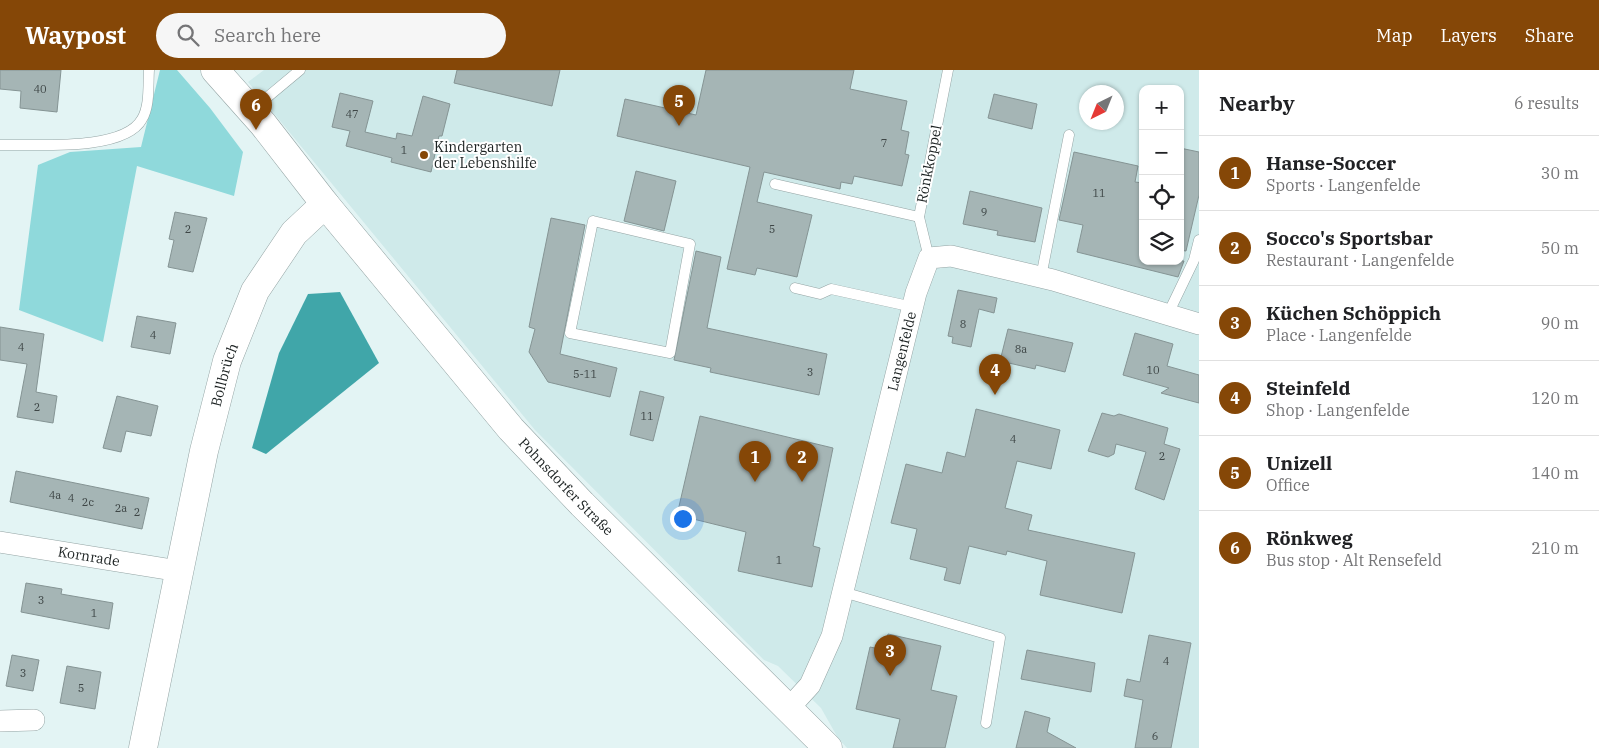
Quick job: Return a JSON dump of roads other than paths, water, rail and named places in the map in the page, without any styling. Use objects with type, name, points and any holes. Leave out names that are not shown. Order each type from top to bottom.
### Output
[{"type":"main road","name":"Pohnsdorfer Straße","points":[[215,70],[251,110],[325,204],[511,429],[582,504],[828,748]]},
{"type":"main road","name":"Bollbrüch","points":[[144,748],[204,451],[227,361],[255,291],[294,233],[325,204]]},
{"type":"street","points":[[929,258],[951,256],[1041,277],[1199,324]]},
{"type":"street","name":"Langenfelde","points":[[789,708],[810,685],[832,636],[913,307],[929,258]]},
{"type":"street","name":"Kornrade","points":[[0,542],[179,571]]},
{"type":"street","points":[[0,721],[34,720]]},
{"type":"lane","points":[[0,145],[92,142],[124,136],[138,126],[144,117],[149,70]]},
{"type":"lane","points":[[251,110],[300,70]]},
{"type":"lane","name":"Rönkkoppel","points":[[929,258],[919,217],[948,70]]},
{"type":"lane","points":[[1041,277],[1069,135]]},
{"type":"lane","points":[[776,184],[919,217]]},
{"type":"lane","points":[[593,221],[690,244],[670,353],[636,347],[570,333],[593,221]]},
{"type":"lane","points":[[1168,314],[1194,260],[1199,240]]},
{"type":"lane","points":[[795,288],[820,294],[831,289],[913,307]]},
{"type":"lane","points":[[843,592],[1000,638],[986,723]]},
{"type":"place","name":"Unizell","points":[[679,126]]},
{"type":"place","name":"Rönkweg","points":[[256,130]]},
{"type":"place","name":"Kindergarten der Lebenshilfe","points":[[424,155]]},
{"type":"place","name":"Steinfeld","points":[[995,395]]},
{"type":"place","name":"Hanse-Soccer","points":[[755,482]]},
{"type":"place","name":"Socco's Sportsbar","points":[[802,482]]},
{"type":"place","name":"Küchen Schöppich","points":[[890,676]]}]
